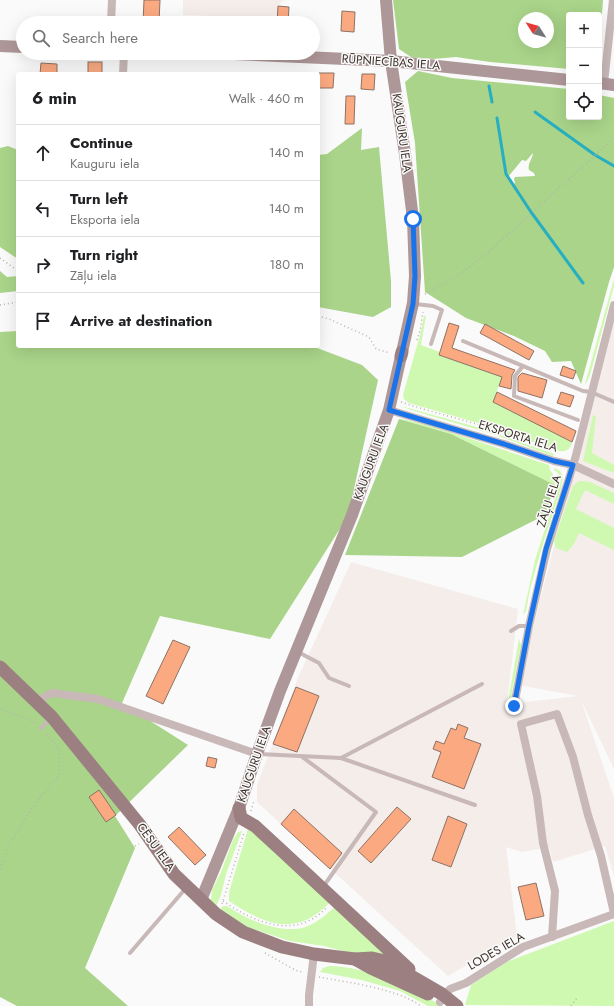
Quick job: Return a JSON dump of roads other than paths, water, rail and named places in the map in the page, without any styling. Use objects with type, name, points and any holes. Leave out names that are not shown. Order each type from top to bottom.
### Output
[{"type":"main road","name":"KAUGURU IELA","points":[[201,900],[239,808],[257,754],[296,651],[352,515],[389,410],[399,354],[413,304],[415,276],[413,219],[391,61],[386,0]]},
{"type":"main road","points":[[0,46],[16,47]]},
{"type":"main road","name":"RŪPNIECĪBAS IELA","points":[[320,58],[391,61],[566,80]]},
{"type":"main road","name":"CĒSU IELA","points":[[0,667],[52,717],[140,825],[174,874],[216,914],[243,932],[282,947],[314,954],[355,959],[372,958],[385,961],[427,985],[443,1001]]},
{"type":"main road","points":[[239,808],[241,818],[255,826],[427,985]]},
{"type":"main road","name":"CĒSU IELA","points":[[355,959],[371,968],[457,1006]]},
{"type":"street","points":[[111,16],[112,0]]},
{"type":"street","points":[[606,84],[613,0]]},
{"type":"street","points":[[122,72],[123,60]]},
{"type":"street","name":"ZĀĻU IELA","points":[[514,706],[529,626],[546,549],[573,465],[614,305]]},
{"type":"street","name":"EKSPORTA IELA","points":[[389,410],[504,444],[554,461],[573,465],[614,484]]},
{"type":"street","points":[[37,703],[52,693],[98,699],[257,754]]},
{"type":"street","points":[[552,937],[555,891],[544,843],[537,796],[521,724],[557,714],[573,757],[588,815],[601,856],[614,914]]},
{"type":"street","name":"LODES IELA","points":[[443,1001],[450,989],[466,983],[523,947],[614,914]]},
{"type":"street","points":[[309,1006],[314,954]]},
{"type":"lane","points":[[413,304],[433,306],[442,310],[431,344]]},
{"type":"lane","points":[[463,341],[583,391],[591,392],[614,402]]},
{"type":"lane","points":[[523,366],[515,376],[514,396],[578,420]]},
{"type":"lane","points":[[511,631],[520,626],[529,626]]},
{"type":"lane","points":[[296,651],[319,663],[329,678],[349,686]]},
{"type":"lane","points":[[340,758],[482,684]]},
{"type":"lane","points":[[41,728],[52,717]]},
{"type":"lane","points":[[257,754],[340,758],[475,806]]},
{"type":"lane","points":[[301,756],[376,812],[322,888]]},
{"type":"lane","points":[[130,953],[188,887]]},
{"type":"waterway","points":[[489,86],[492,102]]},
{"type":"waterway","points":[[535,112],[595,155],[614,166]]},
{"type":"waterway","points":[[497,118],[506,174],[531,212],[583,283]]}]
